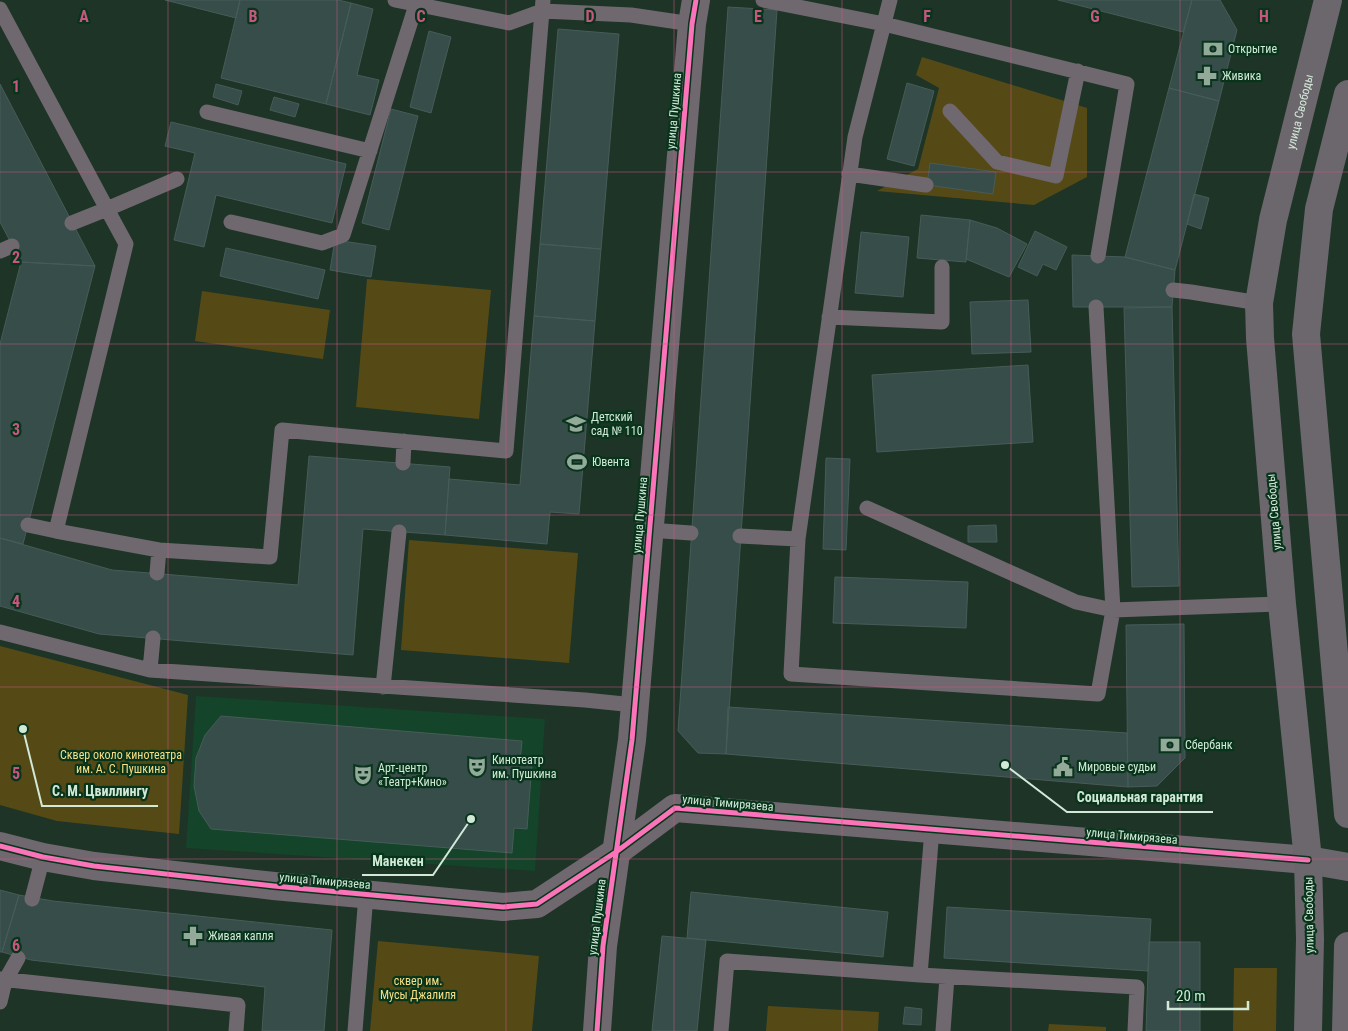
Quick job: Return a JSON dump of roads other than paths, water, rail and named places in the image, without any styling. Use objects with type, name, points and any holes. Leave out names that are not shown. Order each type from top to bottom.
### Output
[{"type":"main road","name":"улица Свободы","points":[[1308,1031],[1310,939],[1308,860],[1282,604],[1260,338],[1259,303],[1273,220],[1328,0]]},
{"type":"main road","points":[[1348,94],[1319,210],[1306,334],[1348,814]]},
{"type":"main road","name":"улица Тимирязева","points":[[1308,860],[1348,867]]},
{"type":"main road","points":[[1346,1031],[1348,946]]},
{"type":"street","name":"улица Пушкина","points":[[598,1031],[603,946],[632,740],[694,12]]},
{"type":"street","name":"улица Тимирязева","points":[[0,846],[43,857],[94,866],[366,895],[503,907],[537,904],[616,852],[674,808],[1308,860]]},
{"type":"lane","points":[[395,0],[509,23],[542,6],[631,15],[694,12]]},
{"type":"lane","points":[[763,0],[884,24],[1127,84],[1098,256]]},
{"type":"lane","points":[[890,0],[855,137],[849,174],[798,539],[791,674],[1098,694],[1113,610],[1096,307]]},
{"type":"lane","points":[[231,222],[322,243],[343,236],[416,5]]},
{"type":"lane","points":[[28,525],[56,532],[159,550],[270,557],[282,430],[506,451],[542,6]]},
{"type":"lane","points":[[0,9],[126,244],[56,532]]},
{"type":"lane","points":[[950,111],[997,162],[1056,176],[1078,71]]},
{"type":"lane","points":[[207,112],[370,151]]},
{"type":"lane","points":[[849,174],[926,186]]},
{"type":"lane","points":[[72,223],[177,179]]},
{"type":"lane","points":[[829,317],[942,322],[942,267]]},
{"type":"lane","points":[[1173,290],[1259,303]]},
{"type":"lane","points":[[403,463],[404,441]]},
{"type":"lane","points":[[867,508],[1076,602],[1113,610],[1282,604]]},
{"type":"lane","points":[[649,530],[691,533]]},
{"type":"lane","points":[[383,686],[399,532]]},
{"type":"lane","points":[[740,536],[798,539]]},
{"type":"lane","points":[[158,573],[159,550]]},
{"type":"lane","points":[[0,632],[150,670],[634,705]]},
{"type":"lane","points":[[150,670],[153,638]]},
{"type":"lane","points":[[920,975],[932,830]]},
{"type":"lane","points":[[32,899],[43,857]]},
{"type":"lane","points":[[355,1031],[366,895]]},
{"type":"lane","points":[[0,1002],[3,980],[18,958]]},
{"type":"lane","points":[[720,1031],[727,961],[920,975],[1137,987],[1135,1031]]},
{"type":"lane","points":[[943,1031],[947,976]]},
{"type":"lane","points":[[3,980],[238,1005],[236,1031]]},
{"type":"place","name":"Открытие","points":[[1213,49]]},
{"type":"place","name":"Живика","points":[[1207,76]]},
{"type":"place","name":"Детский сад № 110","points":[[576,424]]},
{"type":"place","name":"Ювента","points":[[577,462]]},
{"type":"place","name":"С. М. Цвиллингу","points":[[23,729]]},
{"type":"place","name":"Сбербанк","points":[[1170,745]]},
{"type":"place","name":"Социальная гарантия","points":[[1005,765]]},
{"type":"place","name":"Кинотеатр им. Пушкина","points":[[477,767]]},
{"type":"place","name":"Мировые судьи","points":[[1063,767]]},
{"type":"place","name":"Арт-центр «Театр+Кино»","points":[[363,775]]},
{"type":"place","name":"Манекен","points":[[471,819]]},
{"type":"place","name":"Живая капля","points":[[193,936]]},
{"type":"park label","name":"Сквер около кинотеатра им. А. С. Пушкина","points":[[121,762]]},
{"type":"park label","name":"сквер им. Мусы Джалиля","points":[[418,988]]}]
